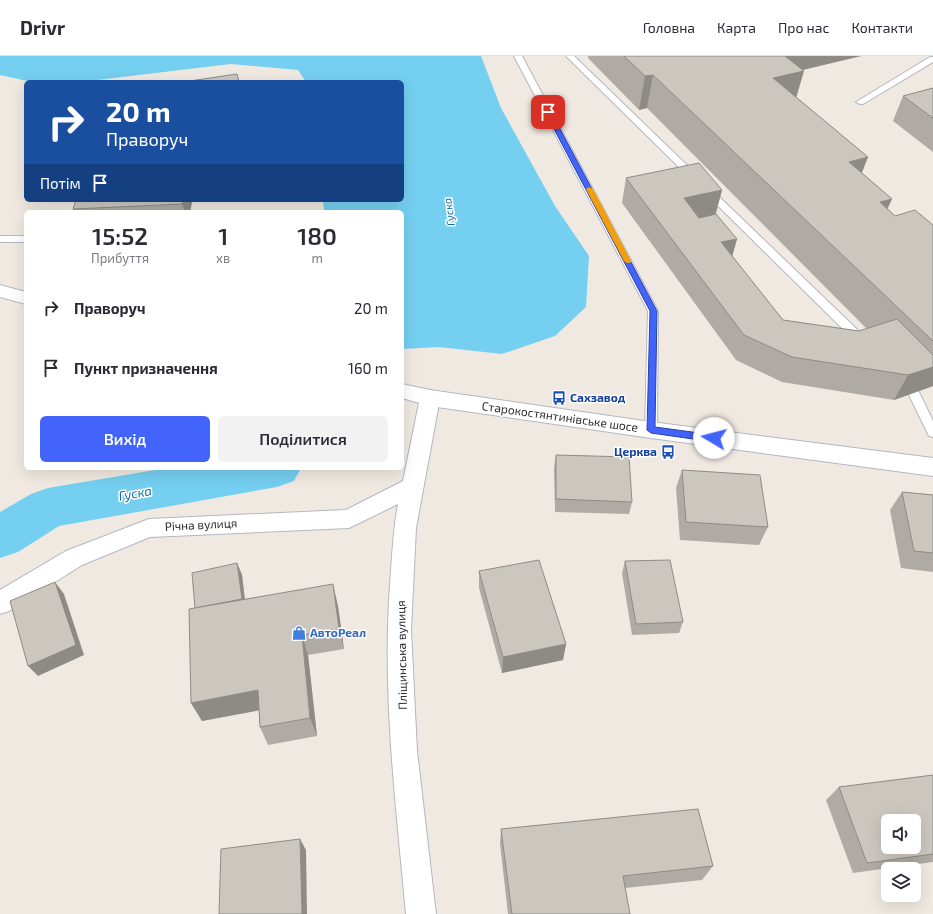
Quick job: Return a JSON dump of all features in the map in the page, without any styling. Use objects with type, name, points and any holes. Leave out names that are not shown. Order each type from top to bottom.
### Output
[{"type":"street","points":[[0,291],[24,297]]},
{"type":"street","name":"Старокостянтинівське шосе","points":[[404,392],[430,398],[651,430],[933,467]]},
{"type":"street","name":"Пліщинська вулиця","points":[[421,914],[404,751],[399,630],[405,528],[430,398]]},
{"type":"street","name":"Річна вулиця","points":[[0,603],[74,558],[149,528],[349,519],[413,486]]},
{"type":"lane","points":[[518,56],[654,311],[651,430]]},
{"type":"lane","points":[[570,56],[870,349]]},
{"type":"lane","points":[[860,102],[933,59]]},
{"type":"lane","points":[[0,239],[24,239]]},
{"type":"lane","points":[[914,393],[933,433]]},
{"type":"water","points":[[0,56],[481,56],[501,108],[555,206],[589,256],[586,307],[555,336],[502,354],[439,347],[404,349],[404,210],[324,210],[323,202],[404,202],[404,80],[305,80],[298,70],[231,64],[97,80],[24,80],[0,75]]},
{"type":"building","points":[[624,56],[785,56],[804,71],[773,78],[868,157],[849,162],[892,199],[880,202],[895,216],[915,210],[933,225],[933,341],[653,75],[645,76]]},
{"type":"building","points":[[237,74],[238,80],[196,80]]},
{"type":"building","points":[[933,88],[933,118],[903,96]]},
{"type":"building","points":[[699,163],[722,190],[684,198],[699,218],[716,214],[737,239],[721,242],[783,320],[859,331],[897,319],[933,355],[933,367],[908,375],[792,357],[744,335],[626,178]]},
{"type":"building","points":[[75,202],[182,202],[182,204],[73,209]]},
{"type":"building","points":[[556,455],[629,457],[632,502],[556,499]]},
{"type":"building","points":[[682,470],[760,475],[768,527],[686,522]]},
{"type":"building","points":[[902,492],[933,495],[933,553],[914,551]]},
{"type":"building","points":[[539,560],[566,644],[503,657],[479,571]]},
{"type":"building","points":[[670,560],[683,622],[636,624],[625,561]]},
{"type":"building","points":[[237,563],[242,599],[195,608],[192,573]]},
{"type":"building","points":[[55,582],[76,645],[28,666],[10,601]]},
{"type":"building","points":[[333,584],[339,629],[302,635],[310,718],[260,727],[258,690],[191,703],[189,609]]},
{"type":"building","points":[[933,775],[933,854],[867,863],[839,787]]},
{"type":"building","points":[[698,809],[713,866],[623,876],[630,914],[512,914],[501,829]]},
{"type":"building","points":[[300,839],[302,914],[219,914],[221,849]]},
{"type":"waterway","name":"Гуска","points":[[0,537],[48,508],[266,470]]},
{"type":"slow traffic","points":[[589,189],[627,261]]},
{"type":"place","name":"Сахзавод","points":[[559,398]]},
{"type":"place","name":"Церква","points":[[668,452]]},
{"type":"place","name":"АвтоРеал","points":[[299,633]]},
{"type":"route","points":[[548,112],[654,311],[651,430],[714,438]]}]
